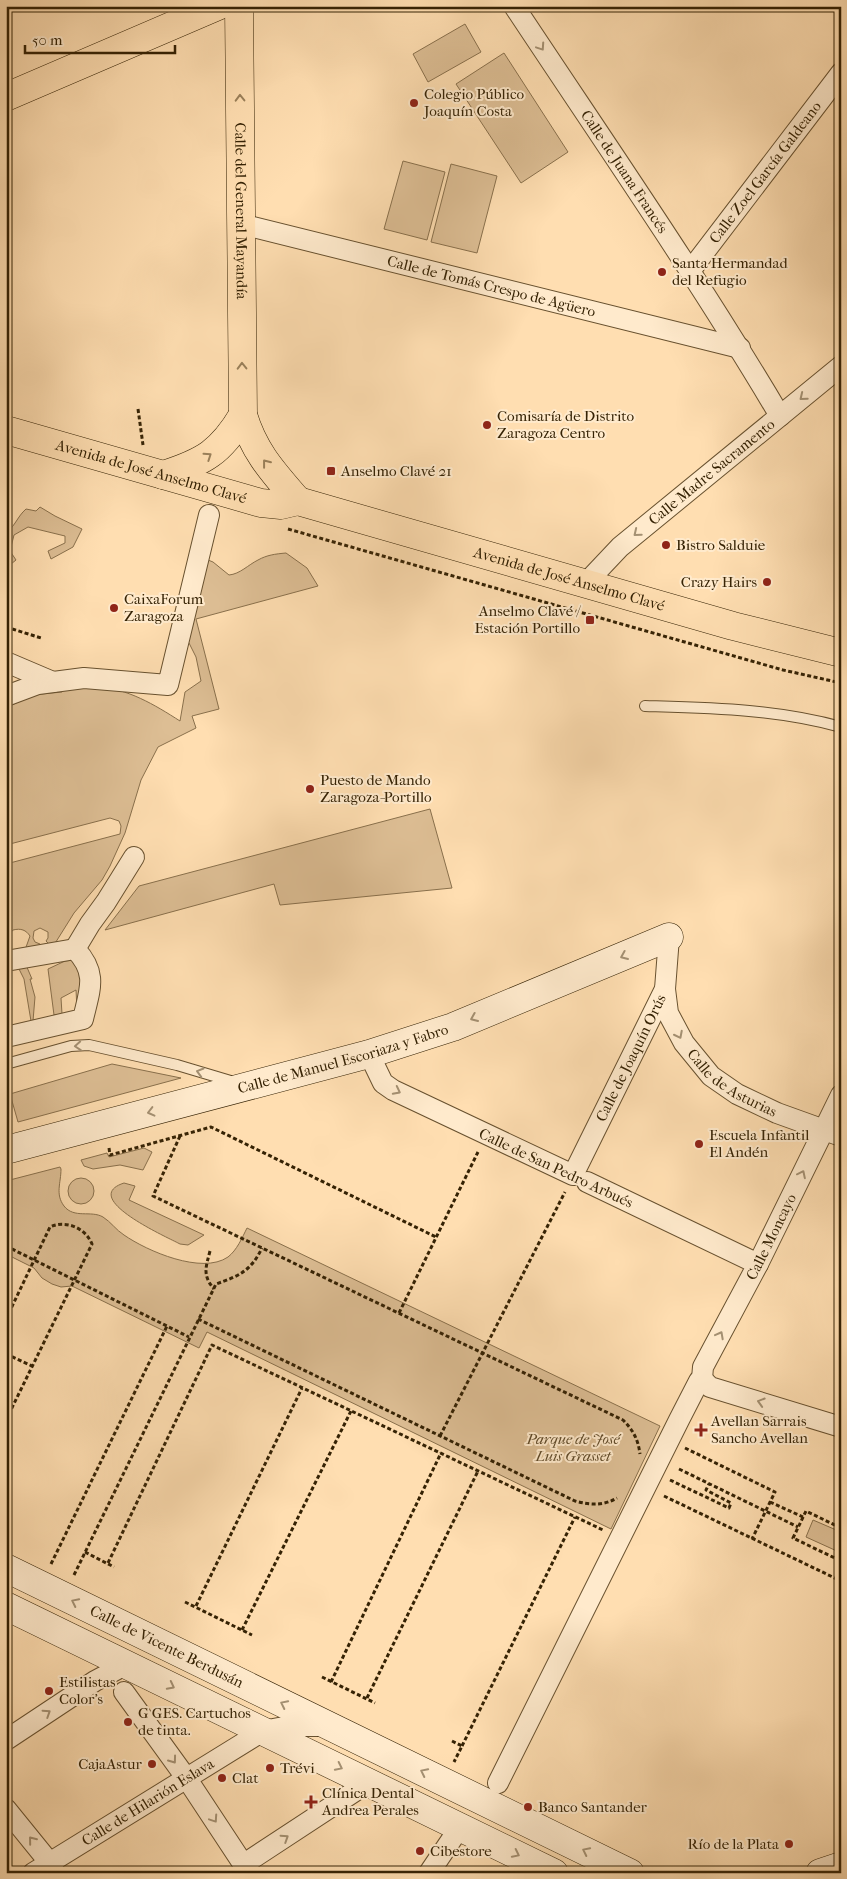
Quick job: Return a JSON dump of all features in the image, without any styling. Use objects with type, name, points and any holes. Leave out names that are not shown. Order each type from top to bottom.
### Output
[{"type":"main road","points":[[6,97],[218,6]]},
{"type":"main road","name":"Calle del General Mayandía","points":[[239,6],[243,414]]},
{"type":"main road","points":[[163,475],[196,463],[217,450],[234,430],[243,414]]},
{"type":"main road","points":[[243,414],[249,436],[259,453],[298,501]]},
{"type":"main road","name":"Avenida de José Anselmo Clavé","points":[[8,435],[163,475],[262,504],[281,504],[298,501],[733,626],[841,653]]},
{"type":"main road","name":"Calle de Manuel Escoriaza y Fabro","points":[[6,1150],[369,1054],[453,1027],[669,937]]},
{"type":"main road","name":"Calle de Vicente Berdusán","points":[[6,1568],[630,1873]]},
{"type":"main road","points":[[6,1606],[554,1873]]},
{"type":"main road","points":[[820,1873],[841,1866]]},
{"type":"street","name":"Calle de Juana Francés","points":[[514,6],[740,348],[780,416]]},
{"type":"street","name":"Calle Zoel García Galdeano","points":[[690,271],[841,73]]},
{"type":"street","name":"Calle de Tomás Crespo de Agüero","points":[[241,224],[740,348]]},
{"type":"street","name":"Calle Madre Sacramento","points":[[586,583],[620,547],[841,366]]},
{"type":"street","points":[[6,696],[38,684],[84,678],[168,685],[209,515]]},
{"type":"street","points":[[6,662],[53,682]]},
{"type":"street","points":[[6,961],[75,949],[134,857]]},
{"type":"street","name":"Calle de Joaquín Orús","points":[[580,1179],[665,989],[669,937]]},
{"type":"street","points":[[6,1037],[83,1019],[92,980],[85,959],[75,949]]},
{"type":"street","name":"Calle de Asturias","points":[[665,989],[668,1013],[684,1043],[711,1076],[737,1094],[832,1133]]},
{"type":"street","name":"Calle de San Pedro Arbués","points":[[369,1054],[383,1083],[393,1090],[758,1264]]},
{"type":"street","name":"Calle Moncayo","points":[[498,1783],[620,1538],[646,1473],[669,1440],[699,1381],[702,1379],[703,1366],[832,1133],[841,1095]]},
{"type":"street","points":[[702,1379],[710,1387],[841,1427]]},
{"type":"street","points":[[6,1740],[96,1681],[127,1664]]},
{"type":"street","points":[[124,1692],[187,1779],[247,1869],[369,1782]]},
{"type":"street","name":"Calle de Vicente Berdusán","points":[[263,1731],[289,1726],[327,1726]]},
{"type":"street","name":"Calle de Hilarión Eslava","points":[[46,1869],[263,1731]]},
{"type":"street","points":[[6,1809],[46,1869]]},
{"type":"street","points":[[429,1873],[460,1827]]},
{"type":"lane","points":[[646,706],[723,709],[794,716],[841,727]]},
{"type":"lane","points":[[6,1064],[71,1046],[90,1045],[177,1065],[247,1086]]},
{"type":"path","points":[[138,409],[144,444],[142,451]]},
{"type":"path","name":"Avenida de José Anselmo Clavé","points":[[351,548],[783,670],[841,683]]},
{"type":"path","points":[[589,623],[591,616]]},
{"type":"path","points":[[6,627],[41,638]]},
{"type":"path","points":[[108,1148],[110,1155],[212,1127],[436,1237]]},
{"type":"path","points":[[180,1136],[153,1196],[623,1420],[637,1440],[646,1473],[752,1538],[841,1582]]},
{"type":"path","points":[[399,1313],[478,1152]]},
{"type":"path","points":[[440,1436],[483,1353],[580,1179]]},
{"type":"path","points":[[6,1319],[50,1227],[65,1224],[75,1226],[83,1232],[92,1244],[6,1420]]},
{"type":"path","points":[[6,1246],[190,1337]]},
{"type":"path","points":[[74,1576],[216,1284],[249,1269],[262,1248]]},
{"type":"path","points":[[210,1251],[206,1275],[214,1288]]},
{"type":"path","points":[[198,1319],[575,1501],[599,1504],[611,1501],[622,1495]]},
{"type":"path","points":[[51,1564],[167,1326]]},
{"type":"path","points":[[108,1563],[212,1345],[620,1538]]},
{"type":"path","points":[[6,1354],[32,1366]]},
{"type":"path","points":[[196,1606],[302,1388]]},
{"type":"path","points":[[242,1630],[352,1411]]},
{"type":"path","points":[[669,1440],[775,1492],[752,1538]]},
{"type":"path","points":[[331,1682],[441,1454]]},
{"type":"path","points":[[679,1469],[798,1527]]},
{"type":"path","points":[[366,1698],[478,1470]]},
{"type":"path","points":[[646,1473],[729,1508],[731,1503],[706,1490],[709,1484]]},
{"type":"path","points":[[770,1502],[803,1517]]},
{"type":"path","points":[[840,1560],[793,1538],[806,1511],[841,1528]]},
{"type":"path","points":[[454,1762],[576,1516]]},
{"type":"path","points":[[86,1552],[114,1567]]},
{"type":"path","points":[[185,1602],[252,1635]]},
{"type":"path","points":[[322,1678],[375,1703]]},
{"type":"path","points":[[452,1741],[462,1746]]},
{"type":"green space","points":[[465,24],[481,52],[428,82],[413,54]]},
{"type":"green space","points":[[504,53],[568,152],[521,183],[456,84]]},
{"type":"green space","points":[[403,161],[445,172],[427,240],[384,229]]},
{"type":"green space","points":[[451,164],[497,176],[477,253],[431,242]]},
{"type":"green space","points":[[40,507],[82,529],[73,547],[51,559],[48,551],[65,543],[65,536],[28,527],[14,535],[10,551],[16,560],[6,568],[6,533],[26,509],[36,511]]},
{"type":"green space","points":[[286,553],[307,568],[318,586],[196,619],[219,709],[192,716],[196,728],[158,747],[141,780],[125,833],[110,866],[102,880],[74,913],[54,945],[50,945],[46,941],[48,932],[40,928],[34,931],[33,938],[42,948],[25,950],[30,936],[23,930],[13,930],[6,938],[6,864],[120,834],[121,826],[119,821],[110,818],[6,845],[6,708],[32,695],[62,692],[62,688],[97,687],[119,690],[130,694],[151,703],[180,721],[185,692],[201,681],[196,657],[189,643],[185,644],[208,560],[229,575],[265,557]]},
{"type":"green space","points":[[430,809],[452,888],[280,905],[274,884],[105,930],[139,886]]},
{"type":"green space","points":[[82,959],[91,983],[89,993],[86,992],[85,1008],[77,1010],[76,990],[61,998],[62,1014],[54,1015],[48,969],[65,961]]},
{"type":"green space","points":[[26,965],[32,979],[30,979],[35,997],[33,1021],[31,1021],[24,979],[18,967]]},
{"type":"green space","points":[[112,1064],[181,1078],[18,1122],[10,1094]]},
{"type":"green space","points":[[144,1148],[152,1152],[143,1170],[120,1165],[93,1169],[84,1166],[81,1160],[107,1153],[109,1157]]},
{"type":"green space","name":"Parque de José Luis Grasset","points":[[60,1167],[60,1197],[61,1202],[68,1210],[103,1217],[118,1231],[146,1248],[175,1259],[190,1262],[217,1262],[228,1257],[234,1251],[247,1228],[660,1426],[611,1529],[207,1332],[199,1348],[72,1286],[61,1287],[42,1278],[34,1268],[6,1254],[6,1181]]},
{"type":"green space","points":[[81,1178],[90,1182],[94,1191],[90,1200],[81,1204],[72,1200],[68,1191],[72,1182]]},
{"type":"green space","points":[[124,1183],[135,1186],[129,1200],[204,1235],[188,1245],[180,1244],[131,1217],[112,1198],[113,1190]]},
{"type":"green space","points":[[813,1520],[841,1532],[839,1552],[806,1537]]},
{"type":"place","name":"Colegio Público Joaquín Costa","points":[[414,103]]},
{"type":"place","name":"Santa Hermandad del Refugio","points":[[662,272]]},
{"type":"place","name":"Comisaría de Distrito Zaragoza Centro","points":[[487,425]]},
{"type":"place","name":"Anselmo Clavé 21","points":[[331,471]]},
{"type":"place","name":"Bistro Salduie","points":[[666,545]]},
{"type":"place","name":"Crazy Hairs","points":[[767,582]]},
{"type":"place","name":"CaixaForum Zaragoza","points":[[114,608]]},
{"type":"place","name":"Anselmo Clavé / Estación Portillo","points":[[590,620]]},
{"type":"place","name":"Puesto de Mando Zaragoza-Portillo","points":[[310,789]]},
{"type":"place","name":"Escuela Infantil El Andén","points":[[699,1144]]},
{"type":"place","name":"Avellan Sarrais Sancho Avellan","points":[[701,1430]]},
{"type":"place","name":"Estilistas Color's","points":[[49,1691]]},
{"type":"place","name":"G GES. Cartuchos de tinta.","points":[[128,1722]]},
{"type":"place","name":"CajaAstur","points":[[152,1764]]},
{"type":"place","name":"Trévi","points":[[270,1768]]},
{"type":"place","name":"Clat","points":[[222,1778]]},
{"type":"place","name":"Clínica Dental Andrea Perales","points":[[311,1802]]},
{"type":"place","name":"Banco Santander","points":[[528,1807]]},
{"type":"place","name":"Río de la Plata","points":[[789,1844]]},
{"type":"place","name":"Cibestore","points":[[420,1851]]}]
